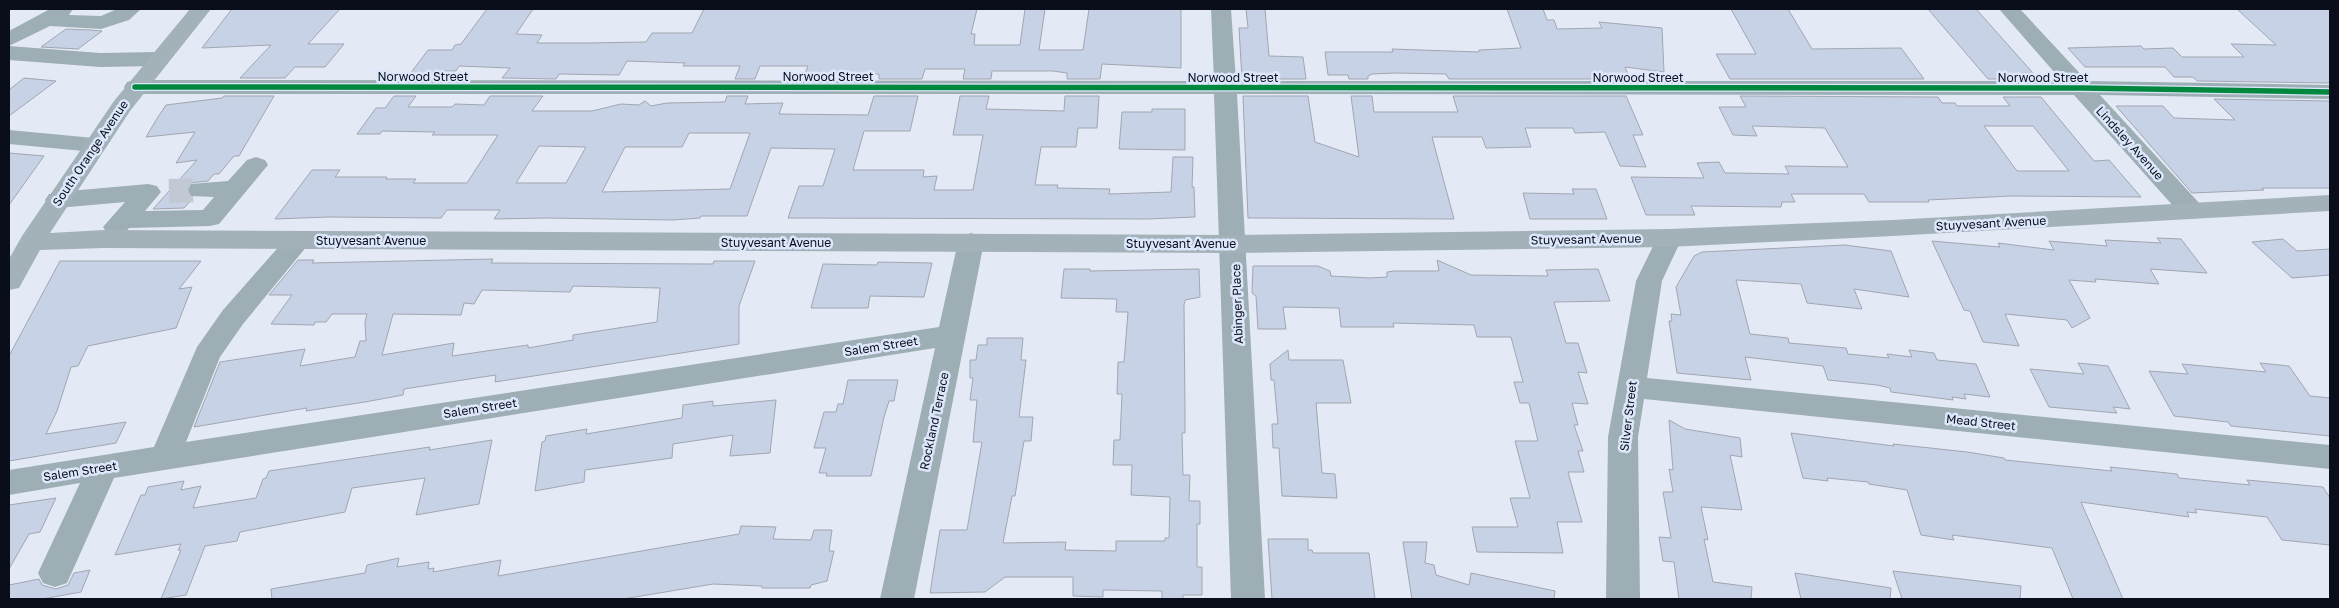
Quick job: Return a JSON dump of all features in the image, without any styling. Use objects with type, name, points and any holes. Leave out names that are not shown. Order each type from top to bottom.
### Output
[{"type":"main road","name":"South Orange Avenue","points":[[9,281],[31,242],[94,145],[157,59],[201,9]]},
{"type":"main road","name":"Stuyvesant Avenue","points":[[31,242],[104,239],[1234,244],[1669,238],[1893,228],[2330,203]]},
{"type":"street","name":"Abinger Place","points":[[1221,9],[1234,244],[1248,599]]},
{"type":"street","name":"Lindsley Avenue","points":[[2009,9],[2192,211]]},
{"type":"street","points":[[9,40],[56,14],[86,23],[123,14]]},
{"type":"street","points":[[100,60],[98,50],[123,14]]},
{"type":"street","points":[[9,53],[100,60],[157,59]]},
{"type":"street","name":"Norwood Street","points":[[135,87],[2080,88],[2330,92]]},
{"type":"street","points":[[9,137],[94,145]]},
{"type":"street","points":[[192,240],[256,165]]},
{"type":"street","points":[[200,190],[235,189]]},
{"type":"street","points":[[58,200],[158,192],[122,220],[104,239]]},
{"type":"street","points":[[122,220],[210,218]]},
{"type":"street","name":"Silver Street","points":[[1623,599],[1623,436],[1649,281],[1669,238]]},
{"type":"street","points":[[165,458],[207,354],[233,317],[299,240]]},
{"type":"street","name":"Rockland Terrace","points":[[897,599],[971,242]]},
{"type":"street","name":"Salem Street","points":[[9,482],[952,335]]},
{"type":"street","name":"Mead Street","points":[[1631,387],[2330,457]]},
{"type":"street","points":[[55,572],[103,467]]},
{"type":"building","points":[[232,9],[340,9],[308,44],[344,44],[325,67],[295,67],[285,78],[240,78],[271,45],[202,48]]},
{"type":"building","points":[[487,9],[533,9],[516,34],[542,35],[537,43],[589,43],[646,42],[652,33],[692,33],[704,9],[977,9],[971,34],[975,34],[974,45],[1020,45],[1025,9],[1045,9],[1039,50],[1083,50],[1089,9],[1181,9],[1181,68],[1102,64],[1100,79],[1067,79],[1067,73],[1053,71],[992,71],[991,79],[963,79],[965,69],[925,69],[922,79],[879,79],[879,74],[829,73],[827,77],[804,76],[808,66],[760,66],[755,79],[735,79],[740,66],[683,66],[685,63],[627,61],[619,75],[559,74],[556,79],[502,78],[510,68],[459,66],[456,71],[433,71],[428,78],[407,78],[428,50],[452,50],[455,45],[461,44]]},
{"type":"building","points":[[1246,9],[1265,9],[1269,56],[1303,57],[1306,79],[1242,79],[1239,28],[1248,28]]},
{"type":"building","points":[[1507,9],[1543,9],[1547,20],[1554,20],[1557,29],[1602,28],[1599,22],[1662,28],[1664,72],[1625,67],[1628,74],[1616,74],[1618,79],[1449,79],[1446,74],[1396,73],[1372,74],[1368,76],[1368,79],[1349,79],[1348,75],[1328,75],[1325,52],[1393,52],[1392,49],[1479,52],[1479,50],[1521,48]]},
{"type":"building","points":[[1731,9],[1788,9],[1812,49],[1901,48],[1924,79],[1730,79],[1716,54],[1756,54]]},
{"type":"building","points":[[1928,9],[1976,9],[2033,73],[2021,73],[2026,79],[1988,79]]},
{"type":"building","points":[[2237,9],[2330,9],[2330,83],[2197,81],[2193,77],[2174,77],[2165,67],[2085,67],[2068,48],[2141,46],[2144,49],[2173,48],[2182,57],[2244,57],[2231,44],[2276,45]]},
{"type":"building","points":[[66,29],[102,31],[78,49],[41,47]]},
{"type":"building","points":[[24,78],[56,81],[9,116],[9,90]]},
{"type":"building","points":[[224,96],[274,96],[239,156],[234,156],[219,174],[214,174],[208,181],[189,183],[186,191],[189,197],[193,198],[184,208],[153,209],[197,160],[176,163],[195,132],[146,137],[158,117],[166,105],[222,98]]},
{"type":"building","points":[[394,96],[416,96],[408,107],[452,107],[455,104],[484,105],[490,96],[543,96],[532,111],[592,111],[621,104],[639,105],[645,101],[651,106],[667,103],[725,102],[727,96],[748,96],[745,104],[783,103],[779,114],[868,115],[874,96],[918,96],[910,131],[864,131],[853,170],[924,170],[923,177],[937,176],[934,190],[973,190],[983,135],[953,135],[960,96],[989,96],[986,109],[1064,111],[1065,96],[1099,96],[1097,128],[1078,128],[1076,147],[1041,147],[1035,185],[1058,185],[1057,188],[1110,189],[1109,194],[1171,192],[1173,157],[1193,157],[1192,187],[1194,187],[1195,217],[1148,219],[788,218],[799,186],[823,186],[835,149],[771,148],[747,216],[701,216],[700,218],[673,220],[494,219],[500,210],[447,210],[441,218],[329,217],[275,219],[312,170],[340,170],[335,177],[416,179],[413,183],[467,183],[498,135],[432,135],[435,132],[382,131],[380,134],[357,134],[376,108],[385,108]],"holes":[[[689,133],[750,133],[730,189],[602,192],[625,147],[682,147]],[[539,146],[586,147],[566,183],[516,183]]]},
{"type":"building","points":[[1243,96],[1308,96],[1315,142],[1359,157],[1351,96],[1372,96],[1374,112],[1458,112],[1453,96],[1626,96],[1643,135],[1633,135],[1646,167],[1620,166],[1605,132],[1575,133],[1573,128],[1525,128],[1531,147],[1486,148],[1482,137],[1432,137],[1454,219],[1248,218]]},
{"type":"building","points":[[1740,96],[1938,97],[1942,103],[1955,103],[1957,106],[2010,106],[2003,97],[2041,97],[2094,161],[2109,160],[2141,197],[2011,196],[1928,200],[1929,202],[1869,202],[1864,194],[1791,194],[1795,202],[1782,202],[1781,207],[1691,206],[1695,215],[1646,215],[1631,177],[1704,178],[1697,163],[1719,162],[1725,173],[1789,174],[1785,166],[1848,167],[1825,128],[1752,126],[1757,136],[1733,135],[1719,107],[1746,107]],"holes":[[[1984,126],[2033,126],[2069,171],[2017,171]]]},
{"type":"building","points":[[2214,99],[2330,101],[2330,188],[2262,188],[2264,190],[2192,193],[2116,106],[2163,106],[2174,118],[2235,120]]},
{"type":"building","points":[[1152,109],[1185,109],[1185,150],[1119,149],[1122,112],[1152,112]]},
{"type":"building","points":[[9,153],[44,156],[9,205]]},
{"type":"building","points":[[1572,189],[1596,189],[1607,219],[1530,219],[1523,193],[1574,194]]},
{"type":"building","points":[[2157,238],[2181,239],[2207,273],[2150,269],[2159,284],[2095,279],[2096,282],[2069,280],[2090,318],[2072,328],[2067,320],[2005,314],[2019,346],[1983,342],[1970,311],[1964,310],[1932,241],[2000,247],[1998,243],[2054,250],[2049,241],[2107,246],[2105,240],[2161,243]]},
{"type":"building","points":[[2283,239],[2297,251],[2330,249],[2330,275],[2292,278],[2252,242]]},
{"type":"building","points":[[1845,245],[1891,251],[1909,297],[1854,289],[1862,309],[1807,303],[1801,284],[1736,280],[1750,334],[1788,338],[1789,343],[1846,348],[1848,354],[1889,358],[1887,354],[1912,357],[1909,350],[1934,353],[1937,360],[1976,364],[1990,397],[1964,394],[1966,399],[1952,397],[1953,400],[1891,392],[1890,388],[1877,385],[1828,380],[1823,366],[1745,357],[1751,380],[1677,373],[1669,321],[1672,321],[1671,314],[1681,315],[1676,287],[1694,256],[1702,252]]},
{"type":"building","points":[[493,259],[491,263],[713,264],[714,261],[755,261],[739,306],[739,344],[495,382],[496,375],[489,376],[404,389],[403,395],[365,402],[306,411],[307,408],[194,427],[220,362],[305,349],[300,366],[355,357],[360,341],[366,341],[365,322],[367,314],[332,314],[326,322],[315,322],[314,325],[271,324],[292,295],[269,295],[298,260],[314,260],[312,263]],"holes":[[[573,286],[660,288],[657,322],[573,335],[573,340],[528,348],[528,345],[452,356],[454,343],[382,355],[393,314],[461,315],[464,303],[474,304],[482,290],[570,292]]]},
{"type":"building","points":[[1437,260],[1471,275],[1548,276],[1546,270],[1598,269],[1610,301],[1554,302],[1566,343],[1578,343],[1587,373],[1578,372],[1588,404],[1572,403],[1578,425],[1574,425],[1583,451],[1578,451],[1584,472],[1568,472],[1582,522],[1557,522],[1563,553],[1477,552],[1472,527],[1518,527],[1510,498],[1530,498],[1515,441],[1538,441],[1529,403],[1520,403],[1514,382],[1523,382],[1511,337],[1477,337],[1474,325],[1393,323],[1394,327],[1341,327],[1339,308],[1283,307],[1286,329],[1258,329],[1256,296],[1252,293],[1253,266],[1318,266],[1330,271],[1331,276],[1370,278],[1387,277],[1387,272],[1394,271],[1439,271]]},
{"type":"building","points":[[60,261],[201,261],[179,289],[192,287],[176,328],[88,346],[78,366],[71,367],[57,411],[46,434],[126,422],[116,443],[9,461],[9,356]]},
{"type":"building","points":[[878,262],[932,263],[924,297],[870,296],[868,308],[811,308],[823,264],[877,265]]},
{"type":"building","points":[[1064,269],[1090,269],[1090,271],[1199,269],[1200,297],[1185,300],[1184,305],[1185,433],[1182,433],[1183,475],[1190,475],[1189,501],[1200,501],[1200,524],[1197,524],[1197,567],[1202,567],[1202,595],[1183,595],[1183,599],[1162,599],[1162,591],[1103,590],[1103,597],[1073,596],[1073,577],[1005,577],[985,592],[930,593],[940,530],[967,530],[982,442],[973,442],[977,400],[970,400],[973,378],[970,378],[970,360],[976,360],[978,345],[987,345],[987,338],[1023,338],[1021,360],[1026,360],[1019,417],[1033,417],[1031,441],[1024,441],[1015,496],[1012,496],[1003,543],[1066,542],[1065,550],[1116,551],[1116,541],[1165,541],[1165,538],[1169,538],[1170,497],[1131,495],[1132,465],[1113,465],[1114,440],[1120,440],[1122,394],[1117,394],[1118,362],[1124,362],[1128,312],[1116,312],[1117,299],[1061,298]]},
{"type":"building","points":[[1288,350],[1289,360],[1343,360],[1351,403],[1316,403],[1322,473],[1335,474],[1337,498],[1282,496],[1279,448],[1273,448],[1272,424],[1278,424],[1274,380],[1271,380],[1270,364]]},
{"type":"building","points":[[2078,363],[2108,366],[2130,409],[2113,407],[2117,413],[2049,407],[2030,369],[2084,374]]},
{"type":"building","points":[[2260,363],[2289,366],[2310,396],[2330,398],[2330,436],[2231,426],[2228,422],[2174,416],[2149,371],[2188,374],[2182,364],[2266,372]]},
{"type":"building","points":[[848,380],[898,380],[894,401],[889,401],[884,417],[871,476],[826,476],[827,473],[819,473],[826,448],[814,448],[824,412],[836,412],[838,404],[843,404]]},
{"type":"building","points":[[776,400],[770,453],[730,456],[733,435],[673,444],[672,458],[585,470],[584,482],[535,491],[542,442],[545,441],[546,436],[587,429],[586,434],[682,418],[683,405],[713,401],[713,406]]},
{"type":"building","points":[[1669,420],[1685,429],[1740,438],[1742,457],[1730,455],[1742,510],[1701,507],[1708,540],[1704,539],[1713,582],[1752,587],[1751,599],[1679,599],[1674,562],[1663,561],[1659,537],[1671,538],[1663,492],[1673,492],[1669,469],[1673,470]]},
{"type":"building","points":[[1791,433],[1894,446],[1893,444],[1967,452],[2004,458],[2005,460],[2112,471],[2110,467],[2177,474],[2179,478],[2250,485],[2247,480],[2323,487],[2330,498],[2330,545],[2282,540],[2267,517],[2195,509],[2197,513],[2187,512],[2189,517],[2081,502],[2123,599],[2073,599],[2052,548],[1952,535],[1954,540],[1921,535],[1907,490],[1869,484],[1868,482],[1803,478]]},
{"type":"building","points":[[492,440],[479,504],[416,515],[425,478],[352,488],[345,512],[240,532],[237,541],[205,546],[186,595],[161,599],[181,550],[178,550],[181,544],[115,555],[141,495],[145,495],[148,487],[184,481],[181,490],[201,486],[193,508],[256,498],[263,479],[266,478],[269,471],[430,447],[429,450]]},
{"type":"building","points":[[56,498],[40,532],[29,534],[9,569],[9,505]]},
{"type":"building","points":[[741,526],[776,527],[773,539],[811,540],[814,530],[832,530],[829,551],[834,551],[827,581],[811,585],[810,588],[762,588],[762,586],[713,584],[623,599],[272,599],[271,589],[365,573],[367,565],[399,558],[397,567],[429,562],[428,569],[434,568],[433,572],[501,560],[498,576],[739,534]]},
{"type":"building","points":[[1268,539],[1308,539],[1308,550],[1312,550],[1313,553],[1369,553],[1375,599],[1272,599]]},
{"type":"building","points":[[1403,542],[1427,542],[1425,563],[1434,565],[1436,575],[1469,585],[1471,573],[1555,591],[1554,599],[1412,599]]},
{"type":"building","points":[[90,570],[81,592],[42,599],[9,599],[9,585],[39,579],[42,585],[56,589],[68,585],[74,573]]},
{"type":"building","points":[[1893,571],[2021,586],[2020,599],[1902,599]]},
{"type":"building","points":[[1795,573],[1891,588],[1890,599],[1801,599]]},
{"type":"tunnel","points":[[169,191],[200,190]]},
{"type":"cycle path","points":[[135,87],[2081,88],[2330,92]]}]
